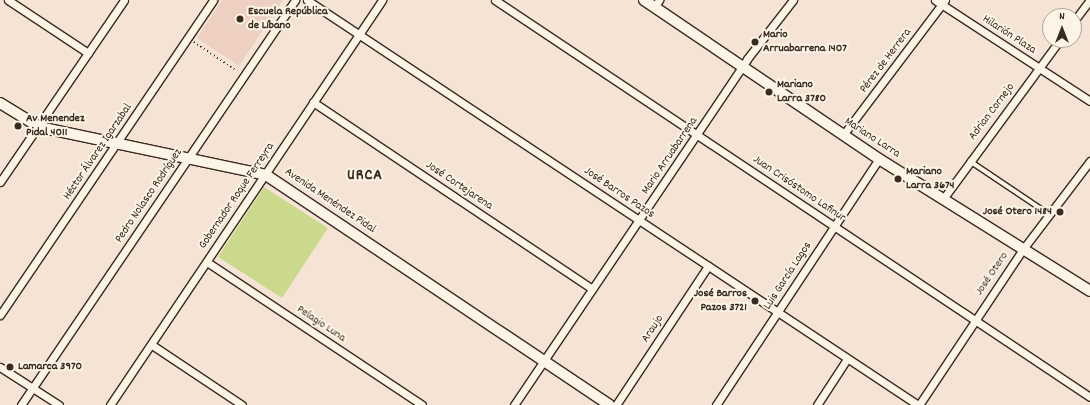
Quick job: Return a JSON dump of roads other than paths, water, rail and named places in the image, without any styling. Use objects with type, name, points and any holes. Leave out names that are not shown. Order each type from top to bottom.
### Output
[{"type":"main road","name":"Mariano Larra","points":[[644,0],[657,4],[742,67],[879,159],[1090,291]]},
{"type":"main road","name":"Avenida Menéndez Pidal","points":[[0,103],[39,127],[266,175],[610,405]]},
{"type":"street","points":[[8,0],[88,53]]},
{"type":"street","points":[[0,182],[39,127],[124,0]]},
{"type":"street","name":"Héctor Álvarez Igarzabal","points":[[0,315],[213,0]]},
{"type":"street","name":"Pedro Nolasco Rodríguez","points":[[21,405],[295,0]]},
{"type":"street","name":"José Barros Pazos","points":[[307,0],[360,32],[847,359],[919,405]]},
{"type":"street","name":"Gobernador Roque Ferreyra","points":[[110,405],[152,345],[382,0]]},
{"type":"street","name":"Juan Crisóstomo Lafinur","points":[[495,0],[1090,397]]},
{"type":"street","name":"Mario Arruabarrena","points":[[514,405],[742,67],[793,0]]},
{"type":"street","name":"Hilarión Plaza","points":[[935,0],[944,2],[1038,68],[1090,101]]},
{"type":"street","points":[[1082,10],[1090,0]]},
{"type":"street","name":"Pérez de Herrera","points":[[843,135],[944,2]]},
{"type":"street","name":"Adrian Cornejo","points":[[943,199],[969,161],[1054,48]]},
{"type":"street","name":"José Cortejarena","points":[[314,102],[592,289]]},
{"type":"street","name":"Luis García Lagos","points":[[716,405],[879,159]]},
{"type":"street","name":"José Otero","points":[[919,405],[1023,249],[1090,161]]},
{"type":"street","name":"Pelagio Luna","points":[[207,262],[422,405]]},
{"type":"street","name":"Araujo","points":[[616,405],[708,266]]},
{"type":"street","points":[[152,345],[242,405]]},
{"type":"street","points":[[816,405],[847,359]]},
{"type":"street","points":[[0,367],[59,405]]},
{"type":"lane","points":[[969,161],[1049,214]]},
{"type":"place","name":"Escuela República de Líbano","points":[[240,19]]},
{"type":"place","name":"Mario Arruabarrena 1407","points":[[755,42]]},
{"type":"place","name":"Mariano Larra 3780","points":[[769,92]]},
{"type":"place","name":"Av Menendez Pidal 4011","points":[[18,126]]},
{"type":"place","name":"Mariano Larra 3674","points":[[898,179]]},
{"type":"place","name":"José Otero 1484","points":[[1060,212]]},
{"type":"place","name":"José Barros Pazos 3721","points":[[755,301]]},
{"type":"place","name":"Lamarca 3970","points":[[10,367]]},
{"type":"district","name":"URCA","points":[[365,176]]}]
